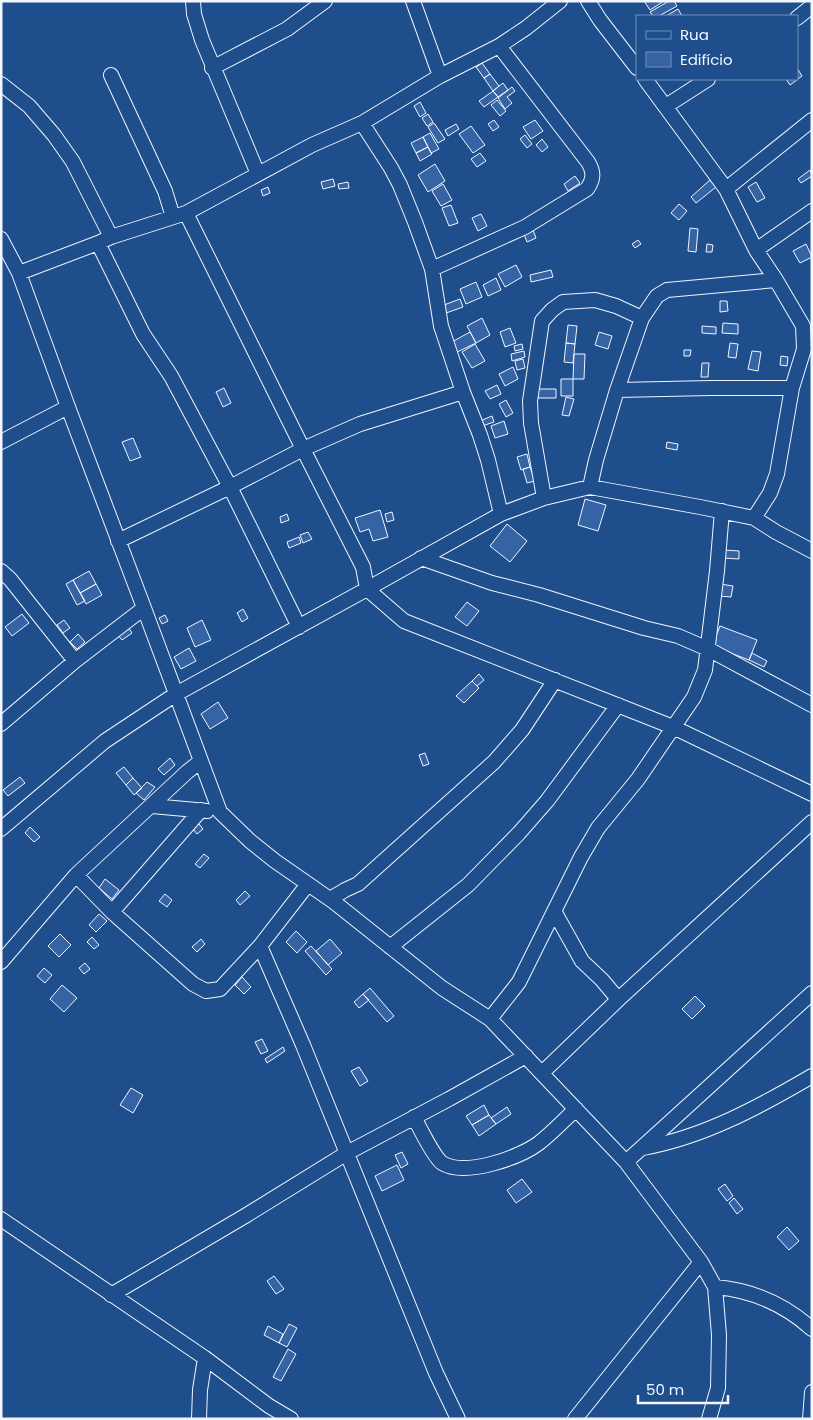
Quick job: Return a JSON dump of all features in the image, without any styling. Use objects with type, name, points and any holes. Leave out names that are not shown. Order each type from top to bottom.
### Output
[{"type":"street","points":[[194,1],[194,14],[212,68],[258,174]]},
{"type":"street","points":[[212,68],[287,29],[324,1]]},
{"type":"street","points":[[413,1],[440,76]]},
{"type":"street","points":[[19,273],[111,237],[180,215],[312,145],[362,123],[440,76],[499,46],[526,28],[560,1]]},
{"type":"street","points":[[588,1],[600,20],[636,67]]},
{"type":"street","points":[[798,17],[812,6]]},
{"type":"street","points":[[432,269],[525,227],[587,189],[592,182],[593,171],[588,162],[499,46]]},
{"type":"street","points":[[111,75],[163,186],[180,215],[363,567],[367,590],[404,621],[673,727],[812,794]]},
{"type":"street","points":[[646,80],[726,190],[756,250],[807,321],[804,349],[792,388],[777,474],[770,493],[754,518]]},
{"type":"street","points":[[666,106],[706,80]]},
{"type":"street","points":[[1,84],[29,106],[74,162],[111,237]]},
{"type":"street","points":[[726,190],[812,120]]},
{"type":"street","points":[[362,123],[400,185],[432,269],[441,326],[488,460],[501,514]]},
{"type":"street","points":[[756,250],[812,211]]},
{"type":"street","points":[[1,239],[19,273],[220,812],[250,841],[330,899],[442,988],[490,1019],[626,1162],[701,1262],[715,1287],[719,1335],[718,1388],[709,1419]]},
{"type":"street","points":[[98,243],[143,334],[171,376],[230,487],[299,627]]},
{"type":"street","points":[[590,487],[617,390],[642,318],[657,296],[667,290],[776,280]]},
{"type":"street","points":[[544,498],[531,423],[530,401],[542,322],[552,310],[563,302],[595,300],[616,306],[642,318]]},
{"type":"street","points":[[617,390],[792,388]]},
{"type":"street","points":[[118,541],[230,487],[302,448],[360,424],[463,392]]},
{"type":"street","points":[[1,442],[68,407]]},
{"type":"street","points":[[1,829],[105,742],[176,694],[367,590],[501,514],[544,498],[590,487],[722,511],[754,518],[812,551]]},
{"type":"street","points":[[490,1019],[519,982],[581,857],[598,828],[638,779],[694,697],[705,670],[722,511]]},
{"type":"street","points":[[421,558],[492,583],[539,595],[644,628],[678,636],[708,649],[812,705]]},
{"type":"street","points":[[1,571],[10,579],[75,661]]},
{"type":"street","points":[[1,724],[75,661],[144,608]]},
{"type":"street","points":[[330,899],[358,884],[494,762],[522,730],[555,680]]},
{"type":"street","points":[[390,947],[468,885],[519,833],[547,801],[618,705]]},
{"type":"street","points":[[1,962],[76,875],[187,772],[202,761]]},
{"type":"street","points":[[152,806],[220,812]]},
{"type":"street","points":[[112,912],[201,810]]},
{"type":"street","points":[[542,1073],[618,999],[812,822]]},
{"type":"street","points":[[76,875],[112,912],[192,984],[206,991],[220,989],[260,946],[308,884]]},
{"type":"street","points":[[554,911],[582,961],[618,999]]},
{"type":"street","points":[[260,946],[303,1045],[436,1373],[458,1419]]},
{"type":"street","points":[[626,1162],[812,993]]},
{"type":"street","points":[[111,1295],[347,1153],[526,1056]]},
{"type":"street","points":[[643,1148],[667,1144],[686,1138],[737,1116],[812,1076]]},
{"type":"street","points":[[414,1117],[440,1162],[453,1168],[480,1168],[522,1153],[539,1143],[576,1109]]},
{"type":"street","points":[[1,1219],[205,1358],[269,1406],[291,1419]]},
{"type":"street","points":[[575,1419],[701,1262]]},
{"type":"street","points":[[715,1287],[733,1288],[764,1297],[810,1323]]},
{"type":"street","points":[[199,1419],[200,1390],[205,1358]]},
{"type":"street","points":[[810,1419],[812,1392]]},
{"type":"building","points":[[644,1],[664,1],[650,10]]},
{"type":"building","points":[[669,1],[674,1],[677,6],[661,15],[652,15],[650,12]]},
{"type":"building","points":[[678,9],[681,15],[668,15]]},
{"type":"building","points":[[482,63],[490,74],[484,78],[476,67]]},
{"type":"building","points":[[798,70],[802,76],[798,79]]},
{"type":"building","points":[[490,74],[499,86],[493,91],[484,78]]},
{"type":"building","points":[[787,80],[797,80],[790,85]]},
{"type":"building","points":[[503,83],[508,90],[498,97],[493,91]]},
{"type":"building","points":[[512,87],[515,91],[507,97],[512,103],[505,109],[498,98]]},
{"type":"building","points":[[493,91],[498,97],[484,107],[479,101]]},
{"type":"building","points":[[497,100],[506,111],[500,116],[491,105]]},
{"type":"building","points":[[420,102],[426,113],[420,117],[414,106]]},
{"type":"building","points":[[428,114],[433,122],[427,126],[422,118]]},
{"type":"building","points":[[494,120],[499,127],[493,131],[488,124]]},
{"type":"building","points":[[535,120],[543,131],[531,139],[523,127]]},
{"type":"building","points":[[434,123],[445,139],[438,143],[428,127]]},
{"type":"building","points":[[456,124],[459,129],[448,136],[445,130]]},
{"type":"building","points":[[471,126],[485,145],[473,153],[459,134]]},
{"type":"building","points":[[430,133],[439,149],[431,153],[423,137]]},
{"type":"building","points":[[525,135],[532,144],[527,148],[520,139]]},
{"type":"building","points":[[423,137],[428,147],[416,153],[411,143]]},
{"type":"building","points":[[542,139],[548,147],[542,152],[536,145]]},
{"type":"building","points":[[428,147],[432,154],[420,161],[416,153]]},
{"type":"building","points":[[480,153],[486,161],[477,167],[471,159]]},
{"type":"building","points":[[435,164],[445,181],[428,192],[418,175]]},
{"type":"building","points":[[810,170],[812,176],[801,183],[798,179]]},
{"type":"building","points":[[575,176],[580,183],[568,191],[564,184]]},
{"type":"building","points":[[333,179],[335,186],[323,189],[321,182]]},
{"type":"building","points":[[710,180],[716,187],[696,203],[691,197]]},
{"type":"building","points":[[348,182],[349,188],[339,189],[338,184]]},
{"type":"building","points":[[756,182],[765,198],[757,202],[748,187]]},
{"type":"building","points":[[443,184],[452,200],[441,206],[432,191]]},
{"type":"building","points":[[268,187],[270,193],[263,196],[261,190]]},
{"type":"building","points":[[679,204],[687,211],[679,220],[671,213]]},
{"type":"building","points":[[451,205],[458,223],[449,226],[442,208]]},
{"type":"building","points":[[481,214],[487,226],[478,231],[472,218]]},
{"type":"building","points":[[690,228],[698,229],[696,252],[688,251]]},
{"type":"building","points":[[533,230],[536,238],[527,242],[524,234]]},
{"type":"building","points":[[638,240],[641,244],[635,248],[632,244]]},
{"type":"building","points":[[707,244],[713,245],[712,252],[706,252]]},
{"type":"building","points":[[806,244],[812,257],[800,263],[793,251]]},
{"type":"building","points":[[516,265],[522,277],[505,287],[498,274]]},
{"type":"building","points":[[551,270],[553,277],[531,282],[530,275]]},
{"type":"building","points":[[496,278],[501,290],[488,296],[483,285]]},
{"type":"building","points":[[476,282],[482,297],[466,304],[460,289]]},
{"type":"building","points":[[460,299],[463,307],[446,313],[444,305]]},
{"type":"building","points":[[720,301],[727,301],[728,311],[720,312]]},
{"type":"building","points":[[482,318],[490,335],[476,343],[467,326]]},
{"type":"building","points":[[723,323],[738,324],[738,334],[722,333]]},
{"type":"building","points":[[568,325],[577,326],[575,344],[566,343]]},
{"type":"building","points":[[702,326],[716,327],[716,334],[702,333]]},
{"type":"building","points":[[510,328],[516,343],[505,347],[500,332]]},
{"type":"building","points":[[470,332],[476,343],[455,353],[450,343]]},
{"type":"building","points":[[599,332],[612,336],[608,349],[595,345]]},
{"type":"building","points":[[566,343],[575,344],[573,363],[564,362]]},
{"type":"building","points":[[730,343],[738,344],[736,358],[728,357]]},
{"type":"building","points":[[475,344],[485,361],[472,368],[462,352]]},
{"type":"building","points":[[522,344],[523,349],[515,351],[514,346]]},
{"type":"building","points":[[684,350],[691,350],[690,356],[684,356]]},
{"type":"building","points":[[524,351],[525,357],[512,361],[511,354]]},
{"type":"building","points":[[752,351],[761,352],[758,371],[748,369]]},
{"type":"building","points":[[574,354],[585,354],[584,379],[573,379]]},
{"type":"building","points":[[781,356],[788,357],[787,366],[780,365]]},
{"type":"building","points":[[523,359],[525,368],[517,370],[515,361]]},
{"type":"building","points":[[702,363],[709,363],[708,377],[701,377]]},
{"type":"building","points":[[513,367],[518,379],[505,386],[499,374]]},
{"type":"building","points":[[561,379],[573,379],[573,396],[561,396]]},
{"type":"building","points":[[497,385],[501,394],[490,399],[485,391]]},
{"type":"building","points":[[224,388],[231,403],[223,407],[216,392]]},
{"type":"building","points":[[536,389],[556,389],[556,398],[536,398]]},
{"type":"building","points":[[566,397],[574,399],[569,416],[562,415]]},
{"type":"building","points":[[506,400],[513,413],[506,417],[499,404]]},
{"type":"building","points":[[492,416],[494,422],[482,426],[480,421]]},
{"type":"building","points":[[504,421],[508,434],[495,438],[491,426]]},
{"type":"building","points":[[133,438],[141,457],[130,461],[122,442]]},
{"type":"building","points":[[667,442],[678,444],[677,450],[666,448]]},
{"type":"building","points":[[527,454],[530,467],[521,470],[517,457]]},
{"type":"building","points":[[530,467],[535,481],[527,483],[523,469]]},
{"type":"building","points":[[585,499],[606,505],[598,531],[578,525]]},
{"type":"building","points":[[380,510],[388,537],[373,541],[369,529],[360,532],[355,518]]},
{"type":"building","points":[[392,512],[394,520],[387,522],[385,514]]},
{"type":"building","points":[[287,514],[289,520],[281,523],[280,517]]},
{"type":"building","points":[[507,524],[527,541],[510,562],[490,546]]},
{"type":"building","points":[[308,532],[312,539],[303,543],[300,535]]},
{"type":"building","points":[[299,537],[301,543],[289,548],[287,542]]},
{"type":"building","points":[[724,550],[739,551],[739,559],[723,558]]},
{"type":"building","points":[[89,571],[96,584],[80,593],[73,580]]},
{"type":"building","points":[[73,580],[85,601],[77,605],[66,584]]},
{"type":"building","points":[[96,584],[102,595],[86,604],[80,593]]},
{"type":"building","points":[[720,584],[733,586],[731,597],[719,596]]},
{"type":"building","points":[[467,602],[479,611],[467,626],[455,617]]},
{"type":"building","points":[[243,609],[248,618],[242,622],[237,613]]},
{"type":"building","points":[[22,614],[29,623],[12,636],[5,627]]},
{"type":"building","points":[[165,615],[168,621],[162,624],[159,618]]},
{"type":"building","points":[[64,620],[70,628],[63,633],[57,625]]},
{"type":"building","points":[[202,620],[211,640],[195,647],[187,628]]},
{"type":"building","points":[[720,626],[757,640],[749,660],[712,646]]},
{"type":"building","points":[[128,627],[132,633],[122,640],[117,634]]},
{"type":"building","points":[[78,634],[85,642],[77,649],[70,642]]},
{"type":"building","points":[[189,648],[196,661],[181,669],[174,657]]},
{"type":"building","points":[[752,653],[767,661],[764,667],[749,660]]},
{"type":"building","points":[[479,674],[484,680],[477,686],[472,681]]},
{"type":"building","points":[[472,681],[479,688],[464,703],[456,696]]},
{"type":"building","points":[[218,702],[228,718],[210,729],[201,714]]},
{"type":"building","points":[[425,753],[429,764],[423,766],[419,755]]},
{"type":"building","points":[[170,758],[175,765],[164,775],[158,769]]},
{"type":"building","points":[[124,767],[133,778],[126,785],[116,773]]},
{"type":"building","points":[[20,777],[25,783],[8,796],[3,790]]},
{"type":"building","points":[[133,778],[142,788],[134,795],[126,785]]},
{"type":"building","points":[[147,782],[155,787],[144,800],[136,793]]},
{"type":"building","points":[[199,824],[203,829],[197,834],[193,829]]},
{"type":"building","points":[[30,827],[40,837],[34,842],[25,833]]},
{"type":"building","points":[[204,854],[209,858],[200,868],[195,864]]},
{"type":"building","points":[[105,879],[119,890],[112,899],[99,888]]},
{"type":"building","points":[[245,891],[250,896],[240,905],[236,900]]},
{"type":"building","points":[[165,894],[172,900],[167,907],[159,901]]},
{"type":"building","points":[[99,914],[107,921],[96,932],[89,925]]},
{"type":"building","points":[[296,931],[307,942],[297,953],[286,942]]},
{"type":"building","points":[[60,934],[71,945],[59,957],[48,946]]},
{"type":"building","points":[[92,937],[99,945],[94,949],[87,942]]},
{"type":"building","points":[[201,939],[205,944],[197,952],[192,947]]},
{"type":"building","points":[[330,939],[342,953],[328,965],[316,951]]},
{"type":"building","points":[[311,946],[332,969],[326,975],[305,951]]},
{"type":"building","points":[[85,963],[90,969],[84,974],[79,968]]},
{"type":"building","points":[[44,968],[52,975],[45,983],[37,976]]},
{"type":"building","points":[[242,977],[251,987],[244,994],[235,985]]},
{"type":"building","points":[[62,985],[77,998],[64,1012],[50,999]]},
{"type":"building","points":[[370,988],[394,1016],[387,1022],[363,994]]},
{"type":"building","points":[[363,994],[369,1000],[359,1008],[354,1002]]},
{"type":"building","points":[[695,996],[705,1006],[692,1019],[682,1009]]},
{"type":"building","points":[[262,1039],[268,1051],[261,1054],[255,1042]]},
{"type":"building","points":[[283,1047],[285,1051],[267,1063],[265,1059]]},
{"type":"building","points":[[359,1067],[368,1081],[360,1086],[351,1071]]},
{"type":"building","points":[[131,1088],[143,1095],[133,1113],[120,1105]]},
{"type":"building","points":[[484,1105],[489,1115],[472,1125],[466,1116]]},
{"type":"building","points":[[507,1107],[511,1114],[496,1124],[491,1118]]},
{"type":"building","points":[[489,1115],[496,1124],[479,1136],[472,1125]]},
{"type":"building","points":[[402,1152],[408,1164],[401,1168],[395,1155]]},
{"type":"building","points":[[397,1165],[404,1180],[382,1191],[375,1176]]},
{"type":"building","points":[[522,1179],[532,1192],[516,1203],[507,1190]]},
{"type":"building","points":[[725,1184],[733,1196],[727,1201],[718,1189]]},
{"type":"building","points":[[734,1198],[743,1209],[737,1214],[729,1203]]},
{"type":"building","points":[[787,1227],[799,1241],[789,1250],[777,1237]]},
{"type":"building","points":[[274,1276],[284,1289],[276,1294],[267,1281]]},
{"type":"building","points":[[289,1324],[297,1328],[287,1347],[279,1343]]},
{"type":"building","points":[[268,1326],[283,1334],[279,1343],[264,1335]]},
{"type":"building","points":[[288,1349],[296,1354],[281,1381],[273,1377]]}]
